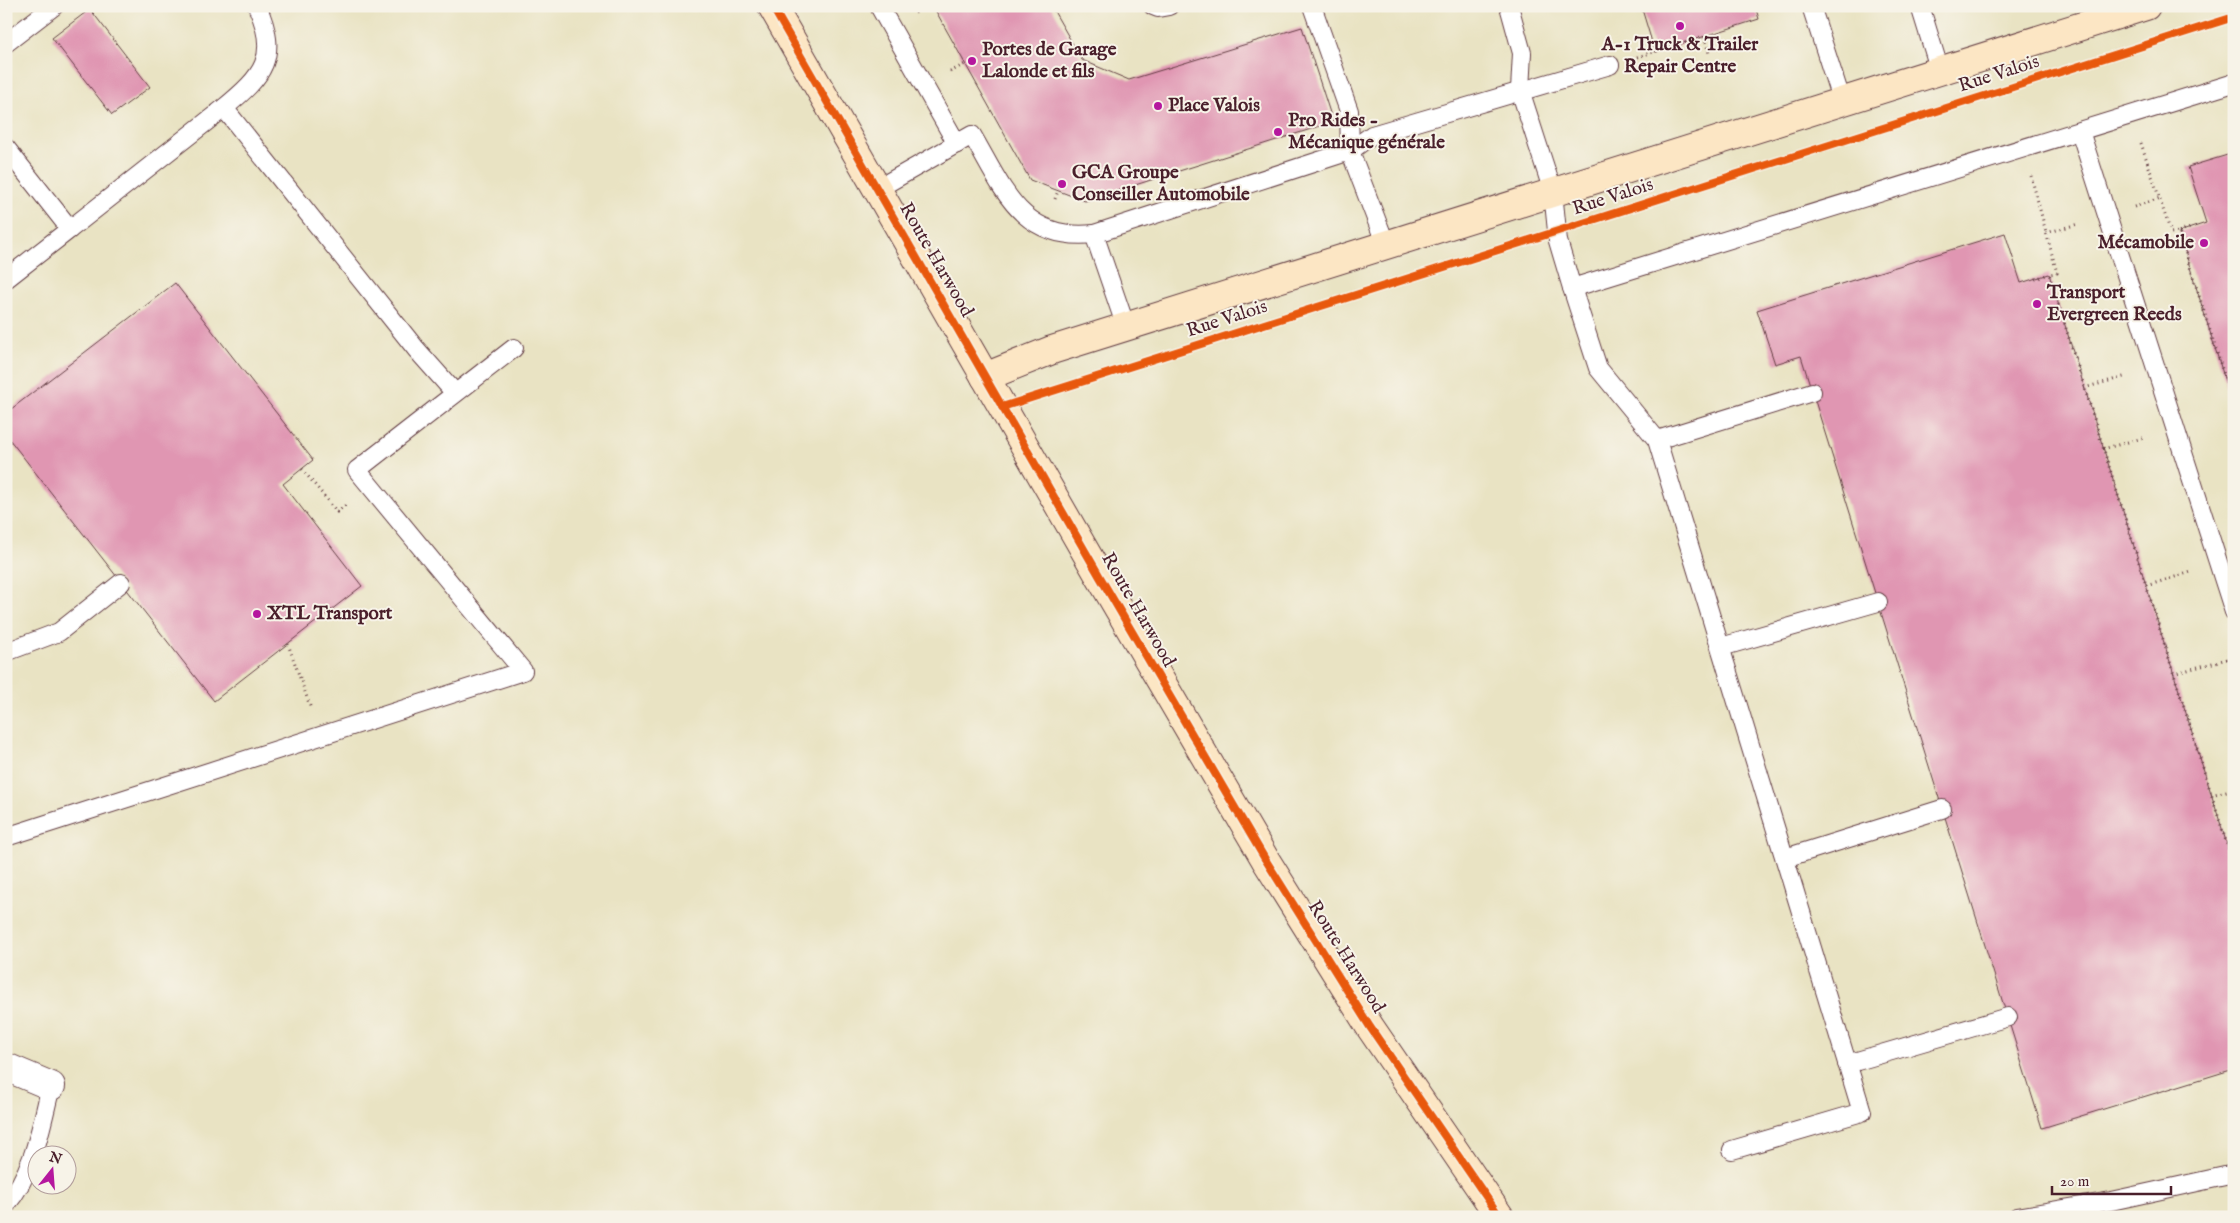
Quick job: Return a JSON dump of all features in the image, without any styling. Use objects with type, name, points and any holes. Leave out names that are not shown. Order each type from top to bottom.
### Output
[{"type":"main road","name":"Route Harwood","points":[[772,6],[1266,859],[1375,1035],[1500,1217]]},
{"type":"main road","name":"Rue Valois","points":[[986,377],[1028,359],[1126,327],[2146,6]]},
{"type":"street","points":[[6,1067],[51,1086]]},
{"type":"lane","points":[[6,43],[54,6]]},
{"type":"lane","points":[[6,280],[250,86],[262,71],[268,46],[263,20],[257,6]]},
{"type":"lane","points":[[879,6],[957,144]]},
{"type":"lane","points":[[1153,6],[1158,8],[1169,6]]},
{"type":"lane","points":[[1312,6],[1349,110],[1350,151],[1386,245]]},
{"type":"lane","points":[[1509,6],[1522,54],[1520,90],[1554,192],[1558,241],[1572,288],[1598,368],[1658,440],[1862,1112],[1732,1150]]},
{"type":"lane","points":[[1811,6],[1842,102]]},
{"type":"lane","points":[[1920,6],[1940,71]]},
{"type":"lane","points":[[877,189],[972,135],[1017,210],[1035,222],[1067,234],[1094,234],[1350,151],[1372,135],[1610,65]]},
{"type":"lane","points":[[1572,288],[2234,83]]},
{"type":"lane","points":[[224,108],[416,349],[455,393]]},
{"type":"lane","points":[[2080,131],[2234,612]]},
{"type":"lane","points":[[6,148],[70,229]]},
{"type":"lane","points":[[1094,234],[1126,327]]},
{"type":"lane","points":[[6,837],[523,671],[357,470],[514,348]]},
{"type":"lane","points":[[1658,440],[1812,392]]},
{"type":"lane","points":[[6,652],[60,632],[122,583]]},
{"type":"lane","points":[[1721,647],[1878,602]]},
{"type":"lane","points":[[1785,858],[1942,809]]},
{"type":"lane","points":[[1847,1064],[2008,1017]]},
{"type":"lane","points":[[6,1205],[20,1184],[33,1156],[51,1086]]},
{"type":"lane","points":[[2017,1217],[2052,1214],[2234,1174]]},
{"type":"path","points":[[1610,65],[1704,37],[1709,53]]},
{"type":"path","points":[[2138,133],[2172,233],[2193,227]]},
{"type":"path","points":[[2029,170],[2057,273],[2035,279]]},
{"type":"path","points":[[2179,232],[2234,407]]},
{"type":"path","points":[[2049,274],[2234,867]]},
{"type":"path","points":[[2084,388],[2156,368]]},
{"type":"path","points":[[2103,449],[2175,429]]},
{"type":"path","points":[[302,469],[337,512],[346,505]]},
{"type":"path","points":[[2146,586],[2218,563]]},
{"type":"path","points":[[288,644],[304,688]]},
{"type":"path","points":[[2173,674],[2234,656]]},
{"type":"path","points":[[2211,795],[2234,789]]},
{"type":"building","name":"Place Valois","points":[[933,6],[1051,6],[1082,60],[1129,80],[1302,27],[1333,122],[1085,201],[1030,180]]},
{"type":"building","points":[[1641,6],[1755,6],[1759,19],[1655,52]]},
{"type":"building","points":[[90,9],[150,87],[112,115],[52,38]]},
{"type":"building","points":[[2234,153],[2233,406],[2179,232],[2206,223],[2188,167]]},
{"type":"building","points":[[2005,233],[2021,283],[2049,274],[2234,867],[2234,1069],[2042,1128],[1801,356],[1775,364],[1757,310]]},
{"type":"building","points":[[175,283],[313,460],[283,484],[362,586],[214,701],[6,435],[6,413]]},
{"type":"cycle path","points":[[772,6],[1100,577],[1265,859],[1370,1027],[1500,1217]]},
{"type":"cycle path","points":[[1002,407],[2234,17]]},
{"type":"place","name":"A-1 Truck & Trailer Repair Centre","points":[[1680,26]]},
{"type":"place","name":"Portes de Garage Lalonde et fils","points":[[972,61]]},
{"type":"place","name":"Place Valois","points":[[1158,106]]},
{"type":"place","name":"Pro Rides - Mécanique générale","points":[[1278,132]]},
{"type":"place","name":"GCA Groupe Conseiller Automobile","points":[[1062,184]]},
{"type":"place","name":"Mécamobile","points":[[2204,243]]},
{"type":"place","name":"Transport Evergreen Reeds","points":[[2037,304]]},
{"type":"place","name":"XTL Transport","points":[[257,614]]}]
